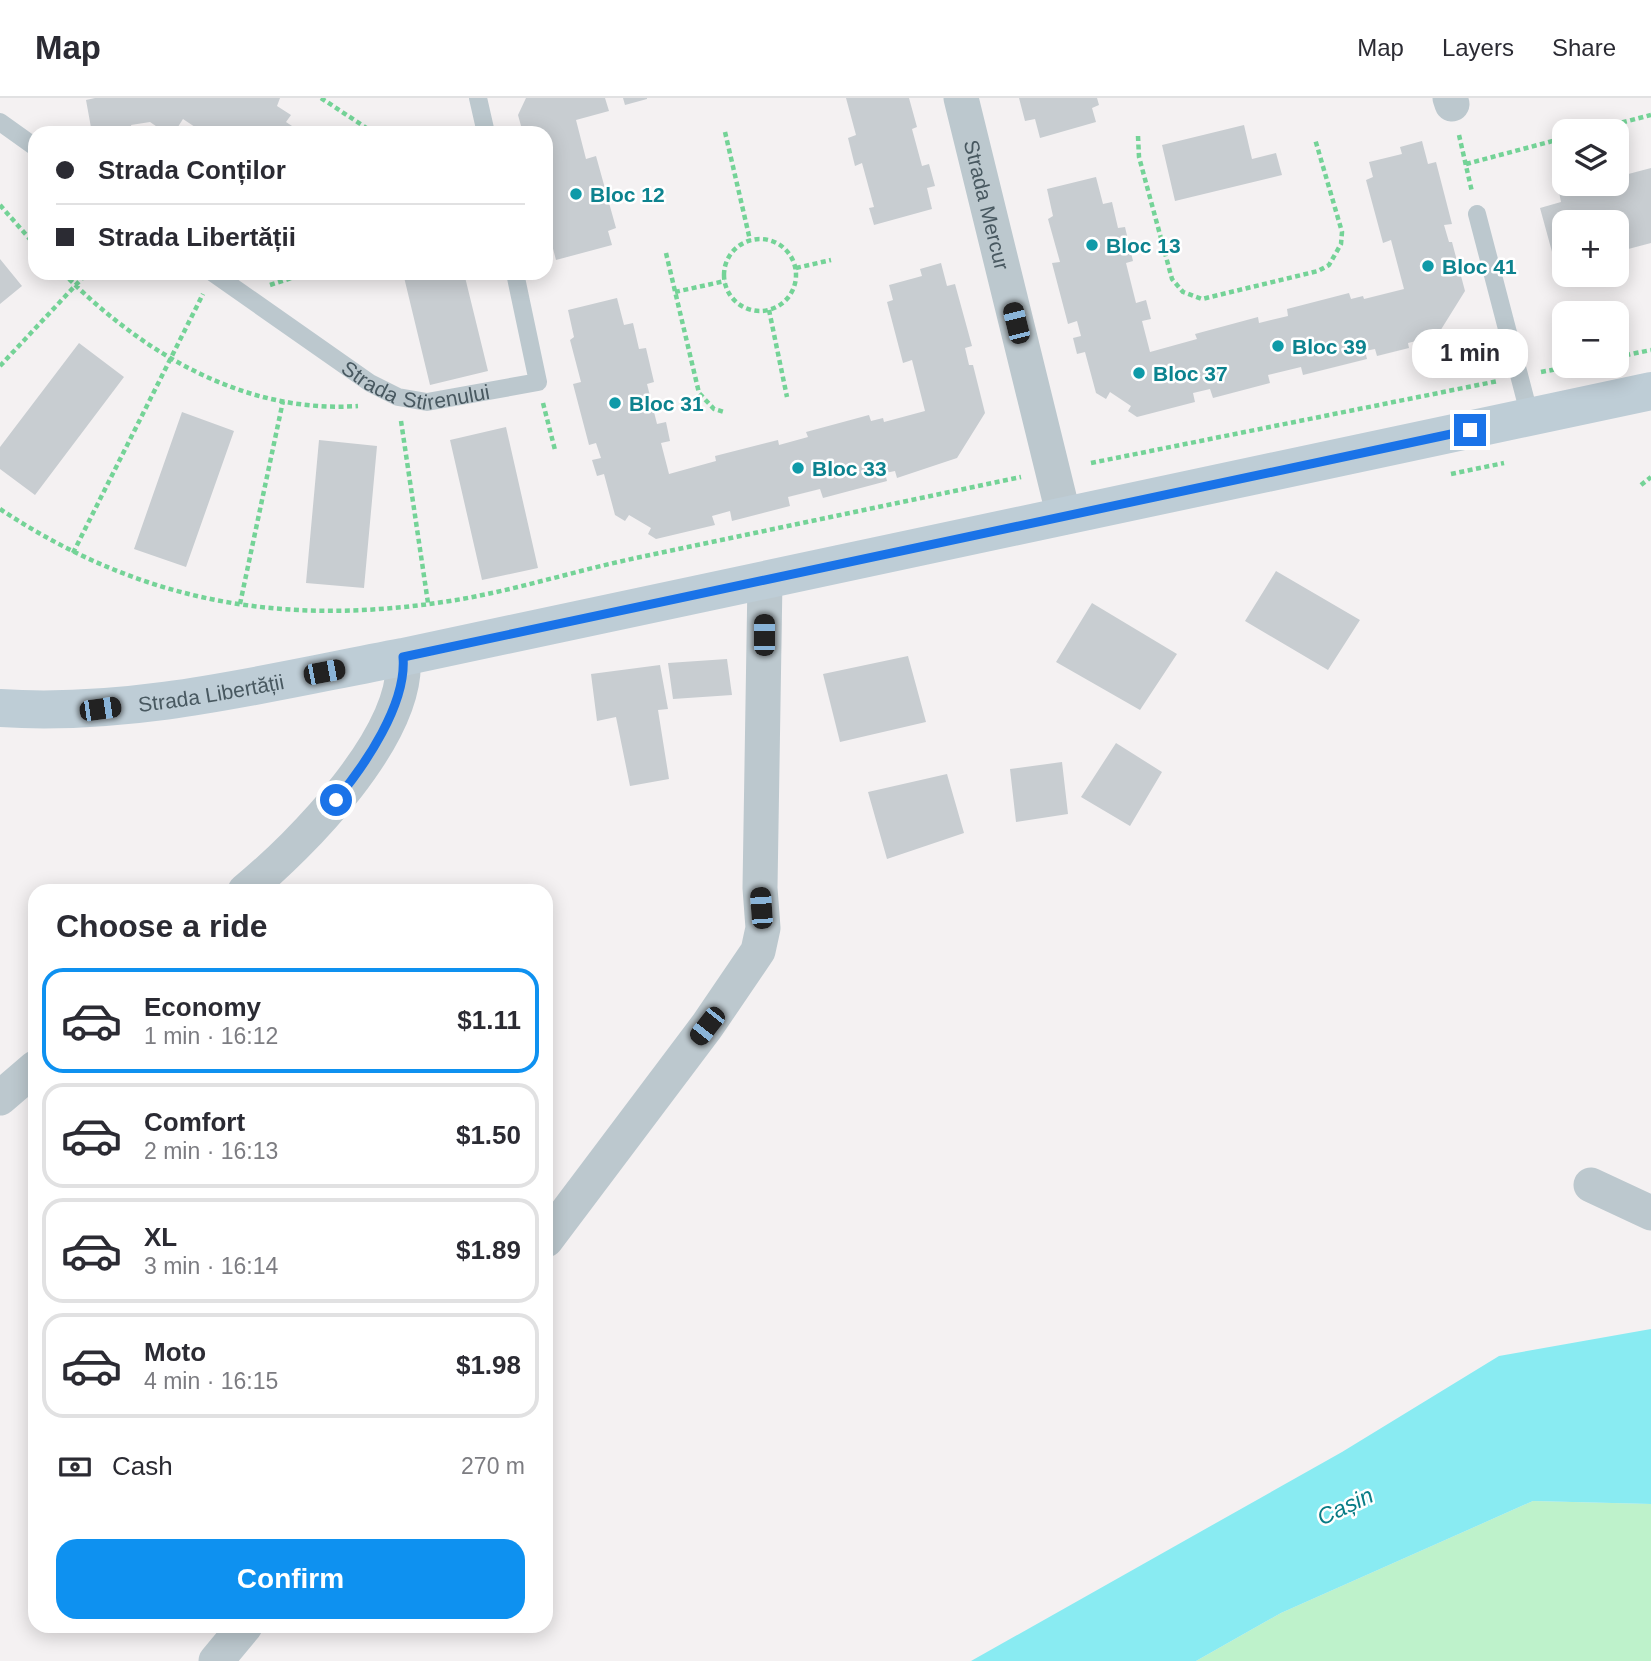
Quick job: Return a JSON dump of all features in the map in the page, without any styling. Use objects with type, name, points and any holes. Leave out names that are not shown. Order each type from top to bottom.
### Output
[{"type":"main road","name":"Strada Libertății","points":[[0,708],[100,709],[220,692],[403,657],[1651,391]]},
{"type":"street","name":"Strada Mercur","points":[[961,98],[1064,517]]},
{"type":"street","points":[[553,1231],[707,1026],[758,951],[762,928],[760,888],[765,580]]},
{"type":"street","points":[[252,884],[309,832],[363,765],[400,693],[404,675],[403,657]]},
{"type":"street","points":[[0,1098],[28,1074]]},
{"type":"street","points":[[1591,1185],[1651,1213]]},
{"type":"street","points":[[216,1661],[239,1633]]},
{"type":"lane","points":[[478,98],[484,126]]},
{"type":"lane","points":[[0,122],[28,142]]},
{"type":"lane","points":[[1477,214],[1530,418]]},
{"type":"lane","name":"Strada Stirenului","points":[[224,280],[370,383],[398,397],[435,402],[538,382]]},
{"type":"lane","points":[[516,280],[538,382]]},
{"type":"path","points":[[321,98],[363,126]]},
{"type":"path","points":[[1451,101],[1477,214]]},
{"type":"path","points":[[1629,121],[1651,115]]},
{"type":"path","points":[[725,132],[750,240]]},
{"type":"path","points":[[1138,136],[1139,157],[1172,279],[1184,292],[1202,299],[1318,271],[1335,256],[1342,232],[1315,139]]},
{"type":"path","points":[[1466,164],[1552,141]]},
{"type":"path","points":[[0,205],[28,237]]},
{"type":"path","points":[[750,240],[770,240],[781,244],[796,268],[795,285],[790,295],[783,304],[769,310],[748,309],[737,303],[724,281],[729,257],[737,247],[750,240]]},
{"type":"path","points":[[666,253],[699,393],[714,409],[724,412]]},
{"type":"path","points":[[796,268],[831,260]]},
{"type":"path","points":[[69,280],[106,316],[170,359],[205,377],[283,401],[345,407],[370,405],[398,397],[428,603]]},
{"type":"path","points":[[0,366],[80,280]]},
{"type":"path","points":[[73,553],[210,280]]},
{"type":"path","points":[[675,292],[724,281]]},
{"type":"path","points":[[769,310],[787,397]]},
{"type":"path","points":[[1629,355],[1651,350]]},
{"type":"path","points":[[1091,463],[1552,370]]},
{"type":"path","points":[[538,382],[555,450]]},
{"type":"path","points":[[240,604],[283,401]]},
{"type":"path","points":[[1451,474],[1504,463]]},
{"type":"path","points":[[0,509],[73,553],[119,574],[159,587],[240,604],[322,612],[428,603],[1021,477]]},
{"type":"path","points":[[1641,485],[1651,477]]},
{"type":"green space","points":[[1533,1501],[1651,1504],[1651,1661],[1196,1661],[1281,1613]]},
{"type":"water","name":"Cașin","points":[[1651,1329],[1651,1504],[1533,1501],[1281,1613],[1196,1661],[971,1661],[1342,1452],[1499,1356]]},
{"type":"building","points":[[280,98],[277,106],[291,115],[286,122],[292,126],[194,126],[183,119],[178,126],[156,126],[150,122],[131,126],[91,126],[86,100]]},
{"type":"building","name":"Bloc 12","points":[[526,98],[605,98],[609,111],[576,120],[586,159],[596,156],[616,228],[608,231],[612,245],[556,260],[553,249],[553,126],[521,126],[518,115]]},
{"type":"building","points":[[623,98],[647,98],[647,99],[625,105]]},
{"type":"building","points":[[846,98],[909,98],[917,127],[912,129],[922,166],[929,164],[935,186],[927,188],[932,209],[874,225],[869,208],[874,207],[862,163],[855,166],[848,138],[856,135]]},
{"type":"building","points":[[1019,98],[1097,98],[1099,105],[1092,108],[1096,122],[1040,138],[1035,119],[1025,121]]},
{"type":"building","points":[[1244,125],[1252,159],[1276,153],[1282,175],[1175,201],[1162,145]]},
{"type":"building","points":[[1422,141],[1428,164],[1436,162],[1452,224],[1444,225],[1449,242],[1452,242],[1465,291],[1437,336],[1408,343],[1409,348],[1377,356],[1375,349],[1365,351],[1367,359],[1303,375],[1301,367],[1268,375],[1270,383],[1213,398],[1210,389],[1193,393],[1195,402],[1137,417],[1128,411],[1131,406],[1110,392],[1106,399],[1096,393],[1085,352],[1077,354],[1073,338],[1081,336],[1077,321],[1068,324],[1052,263],[1060,262],[1048,219],[1053,216],[1047,189],[1096,177],[1103,204],[1112,202],[1118,228],[1125,227],[1133,261],[1126,263],[1136,303],[1146,300],[1151,319],[1142,321],[1150,352],[1197,339],[1195,334],[1258,317],[1259,323],[1288,316],[1287,309],[1349,293],[1351,299],[1363,296],[1364,299],[1404,289],[1391,240],[1383,243],[1366,180],[1373,177],[1369,162],[1402,154],[1400,147]]},
{"type":"building","points":[[1651,168],[1651,243],[1629,249],[1629,210],[1552,210],[1552,252],[1540,208],[1561,202],[1560,196],[1629,196],[1629,174]]},
{"type":"building","points":[[0,259],[22,286],[0,304]]},
{"type":"building","points":[[941,263],[947,286],[955,284],[972,346],[965,348],[969,365],[973,365],[985,413],[957,458],[897,478],[895,471],[885,473],[887,481],[823,498],[820,489],[788,497],[790,506],[732,521],[730,511],[712,516],[715,525],[656,539],[648,534],[651,528],[629,515],[625,521],[615,515],[604,474],[597,476],[592,460],[601,458],[596,443],[589,445],[573,384],[581,382],[570,340],[574,337],[568,310],[617,298],[624,325],[633,323],[639,349],[646,348],[654,382],[647,384],[657,424],[666,422],[670,441],[661,443],[669,474],[716,461],[715,456],[778,440],[779,445],[808,437],[806,432],[869,415],[871,421],[883,418],[884,422],[925,411],[912,360],[903,363],[887,302],[893,300],[889,285],[922,276],[920,269]]},
{"type":"building","points":[[405,280],[466,280],[488,371],[430,385]]},
{"type":"building","points":[[79,343],[124,377],[35,495],[0,469],[0,447]]},
{"type":"building","points":[[182,412],[234,431],[186,567],[134,549]]},
{"type":"building","points":[[506,427],[538,568],[482,580],[450,440]]},
{"type":"building","points":[[319,440],[377,446],[364,588],[306,583]]},
{"type":"building","points":[[1276,571],[1360,620],[1328,670],[1245,621]]},
{"type":"building","points":[[1092,603],[1177,654],[1140,710],[1056,662]]},
{"type":"building","points":[[908,656],[926,722],[840,742],[823,674]]},
{"type":"building","points":[[727,659],[732,695],[673,699],[668,663]]},
{"type":"building","points":[[660,665],[668,709],[658,710],[669,779],[630,786],[616,717],[597,721],[591,674]]},
{"type":"building","points":[[1116,743],[1162,772],[1130,826],[1081,797]]},
{"type":"building","points":[[1062,762],[1068,814],[1016,822],[1010,769]]},
{"type":"building","points":[[947,774],[964,833],[887,859],[868,792]]},
{"type":"place","name":"Bloc 12","points":[[576,194]]},
{"type":"place","name":"Bloc 13","points":[[1092,245]]},
{"type":"place","name":"Bloc 41","points":[[1428,266]]},
{"type":"place","name":"Bloc 39","points":[[1278,346]]},
{"type":"place","name":"Bloc 37","points":[[1139,373]]},
{"type":"place","name":"Bloc 31","points":[[615,403]]},
{"type":"place","name":"Bloc 33","points":[[798,468]]},
{"type":"route","points":[[336,800],[363,765],[400,693],[404,675],[403,657],[1470,430]]}]
